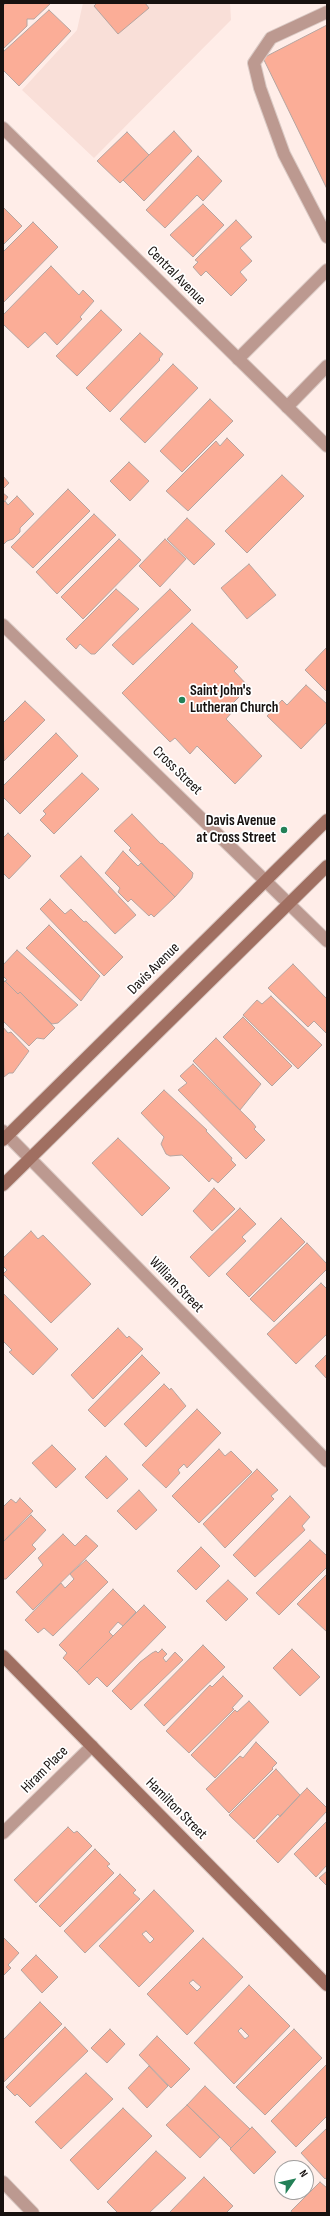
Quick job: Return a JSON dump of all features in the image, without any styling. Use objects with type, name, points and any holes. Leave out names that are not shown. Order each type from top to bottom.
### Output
[{"type":"street","points":[[327,12],[271,38],[254,63],[260,88],[284,154],[327,237]]},
{"type":"street","name":"Central Avenue","points":[[3,128],[327,446]]},
{"type":"street","points":[[238,359],[327,270]]},
{"type":"street","points":[[287,406],[327,366]]},
{"type":"street","name":"Cross Street","points":[[3,625],[327,941]]},
{"type":"street","name":"Davis Avenue","points":[[4,1136],[327,820]]},
{"type":"street","points":[[3,1185],[327,866]]},
{"type":"street","name":"William Street","points":[[4,1136],[30,1159],[327,1461]]},
{"type":"street","name":"Hamilton Street","points":[[3,1656],[327,1985]]},
{"type":"street","name":"Hiram Place","points":[[3,1833],[92,1746]]},
{"type":"street","points":[[3,2182],[34,2213]]},
{"type":"shaded area","points":[[83,3],[230,3],[231,20],[94,158],[22,90],[77,30]]},
{"type":"building","points":[[6,3],[51,3],[34,19],[27,19],[27,26],[3,49],[3,6]]},
{"type":"building","points":[[97,3],[145,3],[149,8],[118,34],[94,6]]},
{"type":"building","points":[[49,10],[71,31],[19,86],[3,70],[3,52]]},
{"type":"building","points":[[327,25],[327,189],[263,58]]},
{"type":"building","points":[[174,131],[192,151],[144,201],[123,180]]},
{"type":"building","points":[[127,132],[149,155],[120,183],[97,161]]},
{"type":"building","points":[[198,156],[222,181],[203,201],[197,195],[165,228],[146,210]]},
{"type":"building","points":[[203,204],[224,225],[193,257],[170,235]]},
{"type":"building","points":[[3,207],[22,226],[3,245]]},
{"type":"building","points":[[236,220],[252,237],[240,248],[252,261],[240,272],[247,280],[231,296],[206,271],[201,276],[193,267],[198,262],[195,260]]},
{"type":"building","points":[[33,222],[58,247],[3,303],[3,252]]},
{"type":"building","points":[[51,266],[79,295],[83,290],[94,301],[80,317],[82,319],[57,345],[45,332],[28,348],[3,324],[3,315]]},
{"type":"building","points":[[101,310],[122,330],[77,376],[56,356]]},
{"type":"building","points":[[140,333],[163,354],[159,359],[160,360],[110,412],[86,388]]},
{"type":"building","points":[[173,364],[198,388],[145,443],[120,419]]},
{"type":"building","points":[[210,399],[233,421],[182,472],[160,451]]},
{"type":"building","points":[[227,438],[244,455],[188,511],[166,491],[216,441],[220,446]]},
{"type":"building","points":[[129,462],[149,481],[130,501],[110,481]]},
{"type":"building","points":[[282,475],[304,496],[247,553],[225,531]]},
{"type":"building","points":[[3,476],[9,483],[3,489]]},
{"type":"building","points":[[68,489],[90,511],[33,568],[11,547]]},
{"type":"building","points":[[3,493],[8,497],[3,503]]},
{"type":"building","points":[[17,496],[34,514],[20,528],[20,532],[13,539],[7,541],[3,545],[3,503],[5,501],[8,505]]},
{"type":"building","points":[[94,514],[116,535],[57,594],[36,572]]},
{"type":"building","points":[[187,518],[215,544],[194,565],[167,539]]},
{"type":"building","points":[[119,539],[141,560],[83,619],[61,597]]},
{"type":"building","points":[[165,539],[186,559],[160,587],[139,566]]},
{"type":"building","points":[[249,564],[276,595],[247,619],[221,588]]},
{"type":"building","points":[[116,589],[139,609],[95,654],[91,654],[80,644],[76,649],[66,639]]},
{"type":"building","points":[[170,589],[191,610],[133,665],[112,645]]},
{"type":"building","name":"Saint John's Lutheran Church","points":[[192,623],[238,667],[234,671],[249,687],[229,707],[233,711],[226,719],[262,756],[235,784],[197,746],[190,754],[175,738],[170,742],[122,693]]},
{"type":"building","points":[[327,647],[327,692],[305,670]]},
{"type":"building","points":[[306,685],[327,704],[327,722],[301,749],[267,716],[282,700],[287,705]]},
{"type":"building","points":[[25,701],[45,720],[4,761],[3,723]]},
{"type":"building","points":[[56,733],[78,756],[20,814],[3,797],[3,786]]},
{"type":"building","points":[[82,773],[99,789],[54,834],[40,820],[46,814],[43,811]]},
{"type":"building","points":[[132,814],[161,844],[162,843],[193,873],[192,878],[175,897],[129,850],[131,848],[114,831]]},
{"type":"building","points":[[8,833],[31,856],[9,879],[3,873],[3,838]]},
{"type":"building","points":[[123,851],[138,866],[141,863],[175,897],[154,917],[151,914],[149,916],[131,899],[128,902],[118,892],[120,888],[105,873]]},
{"type":"building","points":[[81,856],[136,915],[115,934],[60,876]]},
{"type":"building","points":[[50,899],[65,914],[71,909],[84,922],[86,921],[123,957],[104,976],[40,909]]},
{"type":"building","points":[[49,925],[100,976],[81,1001],[26,948]]},
{"type":"building","points":[[17,950],[78,1005],[58,1023],[52,1024],[20,992],[18,994],[5,981],[7,980],[3,976],[3,965]]},
{"type":"building","points":[[293,964],[327,999],[327,1034],[314,1021],[308,1027],[268,988]]},
{"type":"building","points":[[5,981],[18,994],[20,992],[55,1028],[44,1039],[37,1038],[29,1046],[3,1021],[3,983]]},
{"type":"building","points":[[271,996],[322,1045],[298,1069],[243,1015],[257,1000],[262,1004]]},
{"type":"building","points":[[243,1017],[292,1066],[272,1086],[223,1037]]},
{"type":"building","points":[[3,1027],[8,1033],[11,1032],[29,1051],[13,1073],[9,1073],[4,1077]]},
{"type":"building","points":[[216,1038],[261,1084],[240,1110],[193,1061]]},
{"type":"building","points":[[193,1064],[252,1122],[256,1127],[254,1129],[265,1140],[246,1159],[178,1090],[187,1083],[180,1076]]},
{"type":"building","points":[[164,1090],[207,1130],[206,1131],[232,1158],[231,1160],[236,1165],[218,1183],[212,1178],[209,1182],[182,1155],[170,1156],[166,1154],[161,1144],[164,1137],[141,1113]]},
{"type":"building","points":[[118,1138],[170,1188],[142,1216],[92,1163]]},
{"type":"building","points":[[214,1188],[235,1209],[212,1231],[193,1211]]},
{"type":"building","points":[[240,1208],[256,1224],[242,1237],[246,1241],[209,1277],[190,1257]]},
{"type":"building","points":[[281,1218],[305,1242],[249,1297],[226,1274]]},
{"type":"building","points":[[31,1231],[38,1239],[43,1235],[91,1284],[51,1323],[3,1274],[7,1270],[3,1266],[3,1258]]},
{"type":"building","points":[[307,1243],[327,1264],[327,1269],[274,1322],[250,1299]]},
{"type":"building","points":[[321,1283],[327,1289],[327,1334],[296,1364],[267,1334]]},
{"type":"building","points":[[3,1293],[58,1349],[33,1375],[9,1352],[12,1350],[3,1341]]},
{"type":"building","points":[[118,1328],[127,1338],[129,1336],[143,1349],[93,1399],[71,1375]]},
{"type":"building","points":[[327,1354],[327,1379],[315,1366]]},
{"type":"building","points":[[142,1355],[160,1373],[105,1427],[88,1410]]},
{"type":"building","points":[[164,1384],[170,1390],[171,1388],[186,1406],[146,1447],[124,1424]]},
{"type":"building","points":[[197,1409],[221,1433],[187,1468],[184,1464],[178,1470],[180,1473],[166,1488],[142,1465]]},
{"type":"building","points":[[52,1445],[76,1469],[56,1488],[32,1463]]},
{"type":"building","points":[[219,1449],[225,1456],[231,1451],[252,1472],[199,1523],[172,1496]]},
{"type":"building","points":[[106,1456],[128,1479],[107,1499],[85,1477]]},
{"type":"building","points":[[257,1469],[278,1490],[271,1496],[274,1499],[225,1548],[203,1524]]},
{"type":"building","points":[[139,1490],[157,1510],[136,1530],[117,1511]]},
{"type":"building","points":[[290,1496],[310,1517],[302,1526],[305,1530],[255,1577],[233,1555]]},
{"type":"building","points":[[20,1498],[33,1511],[3,1542],[3,1507],[11,1499],[16,1503]]},
{"type":"building","points":[[31,1515],[46,1530],[32,1545],[36,1549],[6,1579],[3,1579],[3,1542]]},
{"type":"building","points":[[63,1534],[75,1546],[86,1535],[98,1546],[33,1610],[16,1592],[43,1565],[38,1558]]},
{"type":"building","points":[[310,1540],[327,1556],[327,1567],[279,1615],[256,1593]]},
{"type":"building","points":[[201,1547],[220,1566],[196,1590],[177,1571]]},
{"type":"building","points":[[86,1560],[108,1582],[53,1636],[44,1628],[38,1633],[25,1620],[61,1583],[65,1588],[74,1579],[70,1574]]},
{"type":"building","points":[[327,1574],[327,1632],[297,1604]]},
{"type":"building","points":[[228,1580],[248,1599],[226,1621],[206,1601]]},
{"type":"building","points":[[113,1589],[136,1612],[123,1626],[118,1622],[109,1632],[113,1636],[77,1672],[63,1658],[67,1653],[59,1645]]},
{"type":"building","points":[[144,1605],[166,1627],[107,1687],[97,1677],[89,1685],[77,1672]]},
{"type":"building","points":[[203,1645],[225,1667],[164,1726],[144,1705]]},
{"type":"building","points":[[162,1649],[167,1654],[163,1658],[166,1662],[175,1652],[183,1660],[131,1710],[112,1691],[140,1662],[152,1653],[156,1651],[158,1653]]},
{"type":"building","points":[[292,1649],[320,1677],[300,1696],[273,1668]]},
{"type":"building","points":[[223,1676],[243,1696],[232,1708],[234,1709],[189,1753],[166,1731],[210,1685],[212,1687]]},
{"type":"building","points":[[249,1701],[269,1722],[215,1778],[191,1755],[235,1710],[237,1712]]},
{"type":"building","points":[[256,1742],[277,1763],[272,1768],[273,1769],[229,1813],[206,1789],[240,1756],[243,1758]]},
{"type":"building","points":[[276,1769],[300,1795],[280,1817],[278,1814],[254,1839],[229,1815]]},
{"type":"building","points":[[307,1788],[327,1808],[327,1811],[278,1863],[256,1841]]},
{"type":"building","points":[[327,1821],[327,1865],[316,1877],[294,1854]]},
{"type":"building","points":[[68,1827],[74,1833],[77,1831],[92,1846],[36,1903],[14,1880]]},
{"type":"building","points":[[95,1849],[110,1864],[107,1866],[114,1873],[60,1927],[39,1906]]},
{"type":"building","points":[[327,1871],[327,1886],[319,1878]]},
{"type":"building","points":[[120,1874],[136,1890],[133,1893],[140,1899],[85,1953],[64,1931]]},
{"type":"building","points":[[154,1890],[194,1931],[139,1987],[99,1946]],"holes":[[[146,1931],[154,1939],[150,1943],[142,1934]]]},
{"type":"building","points":[[3,1937],[19,1953],[8,1965],[11,1968],[3,1976]]},
{"type":"building","points":[[203,1938],[243,1977],[187,2035],[147,1994]],"holes":[[[193,1980],[201,1987],[197,1991],[189,1983]]]},
{"type":"building","points":[[36,1955],[58,1977],[42,1993],[21,1970]]},
{"type":"building","points":[[249,1985],[290,2026],[234,2084],[194,2043]],"holes":[[[241,2028],[249,2036],[245,2039],[238,2031]]]},
{"type":"building","points":[[40,2002],[62,2024],[4,2082],[3,2040]]},
{"type":"building","points":[[65,2027],[88,2051],[30,2107],[17,2094],[15,2096],[6,2087]]},
{"type":"building","points":[[110,2029],[125,2044],[107,2063],[91,2048]]},
{"type":"building","points":[[294,2029],[322,2058],[265,2115],[236,2087]]},
{"type":"building","points":[[157,2036],[190,2069],[171,2088],[139,2055]]},
{"type":"building","points":[[327,2064],[327,2116],[296,2147],[271,2121]]},
{"type":"building","points":[[149,2066],[168,2086],[147,2108],[128,2088]]},
{"type":"building","points":[[86,2073],[113,2099],[61,2149],[35,2122]]},
{"type":"building","points":[[205,2086],[250,2129],[231,2148],[187,2105]]},
{"type":"building","points":[[187,2105],[220,2137],[200,2158],[166,2125]]},
{"type":"building","points":[[123,2108],[152,2136],[98,2190],[70,2160]]},
{"type":"building","points":[[252,2127],[276,2152],[254,2174],[230,2149]]},
{"type":"building","points":[[327,2128],[327,2177],[325,2179],[314,2167],[314,2160],[307,2160],[301,2153]]},
{"type":"building","points":[[156,2151],[186,2178],[149,2213],[118,2213],[107,2202]]},
{"type":"building","points":[[204,2177],[233,2206],[226,2213],[169,2213]]},
{"type":"building","points":[[320,2182],[327,2188],[327,2213],[292,2213],[291,2211],[302,2200],[314,2200],[314,2188]]},
{"type":"place","name":"Saint John's Lutheran Church","points":[[182,700]]},
{"type":"place","name":"Davis Avenue at Cross Street","points":[[284,830]]}]
